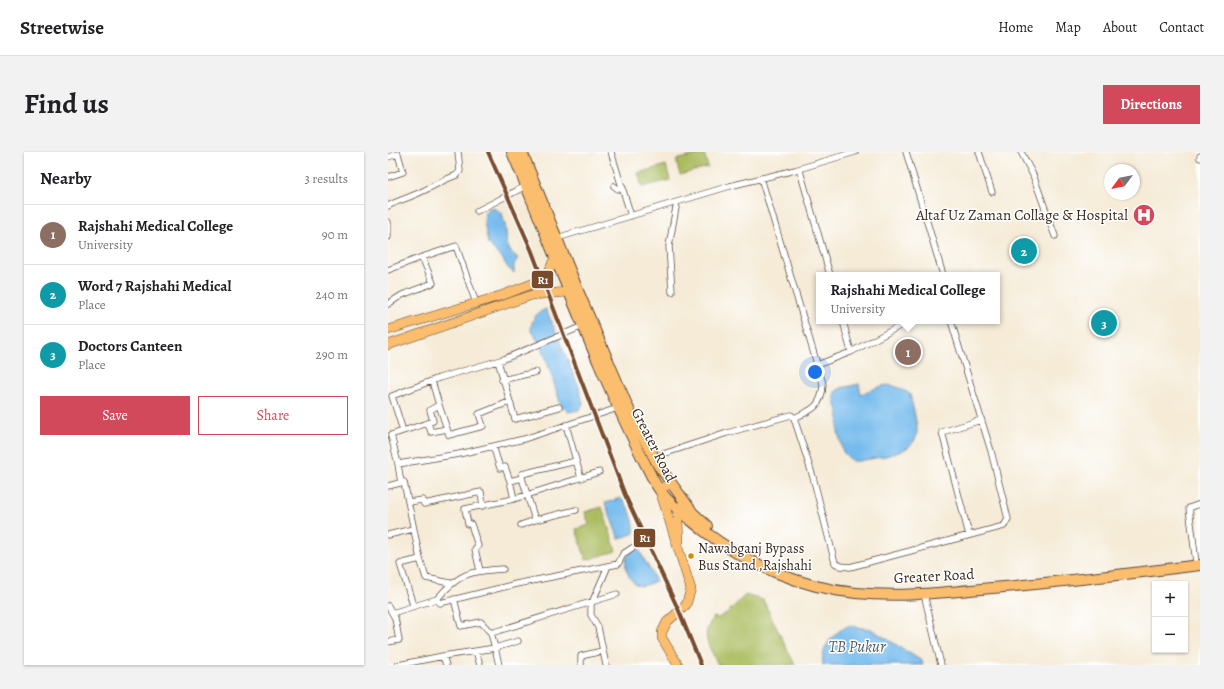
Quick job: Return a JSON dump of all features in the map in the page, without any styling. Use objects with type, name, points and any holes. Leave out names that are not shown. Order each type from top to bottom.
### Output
[{"type":"highway","name":"Greater Road","points":[[512,152],[568,292],[618,408],[660,491],[679,512],[736,553],[772,571],[806,583],[856,593],[924,594],[968,587],[1116,573],[1198,563]]},
{"type":"highway","name":"Greater Road","points":[[522,152],[613,373],[654,457],[682,498],[706,525],[732,544],[771,564],[803,576],[853,587],[899,589],[968,587]]},
{"type":"main road","points":[[388,330],[503,295],[542,280],[548,274],[555,257]]},
{"type":"main road","points":[[388,345],[504,306],[537,293],[568,292]]},
{"type":"main road","points":[[670,665],[662,638],[663,628],[686,605],[690,596],[690,582],[660,491],[664,486],[672,484]]},
{"type":"main road","points":[[682,498],[679,512],[678,532],[682,560]]},
{"type":"main road","points":[[662,638],[678,665]]},
{"type":"street","points":[[388,206],[399,199],[413,195],[444,179],[457,175],[460,171],[458,152]]},
{"type":"street","points":[[611,152],[631,216]]},
{"type":"street","points":[[558,238],[677,202],[855,152]]},
{"type":"street","points":[[906,152],[942,272]]},
{"type":"street","points":[[979,152],[992,192]]},
{"type":"street","points":[[1020,152],[1033,175],[1055,236]]},
{"type":"street","points":[[388,157],[398,154],[403,172],[388,177]]},
{"type":"street","points":[[795,170],[800,171],[829,272]]},
{"type":"street","points":[[761,178],[822,384],[822,397],[814,408],[794,418]]},
{"type":"street","points":[[477,211],[526,186]]},
{"type":"street","points":[[614,186],[618,189],[622,188]]},
{"type":"street","points":[[672,292],[669,246],[677,202]]},
{"type":"street","points":[[388,222],[388,237]]},
{"type":"street","points":[[388,270],[456,246],[476,303]]},
{"type":"street","points":[[388,304],[402,295],[433,283],[422,257]]},
{"type":"street","points":[[844,324],[851,352]]},
{"type":"street","points":[[817,365],[851,352],[903,324]]},
{"type":"street","points":[[654,457],[727,433],[791,415],[794,418],[813,477],[834,563],[850,568],[1004,526],[1008,519],[991,451],[952,324]]},
{"type":"street","points":[[403,431],[390,394],[498,361],[583,326]]},
{"type":"street","points":[[498,361],[502,380],[515,419],[559,408]]},
{"type":"street","points":[[502,380],[536,372]]},
{"type":"street","points":[[432,381],[449,435],[483,426],[479,414],[509,402]]},
{"type":"street","points":[[388,407],[395,405]]},
{"type":"street","points":[[401,483],[398,464],[390,436],[433,421],[430,410],[439,405]]},
{"type":"street","points":[[398,464],[459,454],[493,446],[618,408]]},
{"type":"street","points":[[969,535],[942,432],[981,420]]},
{"type":"street","points":[[428,423],[431,432],[447,429]]},
{"type":"street","points":[[566,425],[581,478]]},
{"type":"street","points":[[493,446],[500,468],[505,467],[514,499]]},
{"type":"street","points":[[535,520],[526,495],[522,474],[576,461]]},
{"type":"street","points":[[480,571],[476,549],[478,546],[471,524],[468,524],[465,509],[514,499],[599,472]]},
{"type":"street","points":[[510,481],[522,478]]},
{"type":"street","points":[[388,486],[404,482],[413,530],[426,578],[450,583]]},
{"type":"street","points":[[408,502],[423,500],[424,504],[481,492],[483,506]]},
{"type":"street","points":[[1198,563],[1189,508],[1200,504]]},
{"type":"street","points":[[521,525],[576,510]]},
{"type":"street","points":[[388,535],[413,530]]},
{"type":"street","points":[[437,599],[440,603],[516,584],[618,564],[623,554],[632,548]]},
{"type":"street","points":[[413,605],[400,564],[420,559]]},
{"type":"street","points":[[606,665],[598,628],[591,615],[591,605],[608,566]]},
{"type":"street","points":[[392,613],[413,605],[437,599],[450,583],[464,575],[480,571],[503,569]]},
{"type":"street","points":[[491,634],[617,594]]},
{"type":"street","points":[[924,594],[942,665]]},
{"type":"street","points":[[454,599],[461,626],[481,622],[491,634],[499,665]]},
{"type":"street","points":[[388,606],[392,613],[399,640],[388,642]]},
{"type":"street","points":[[398,665],[418,663],[444,656],[495,648],[518,641]]},
{"type":"street","points":[[476,651],[480,665]]},
{"type":"street","points":[[581,665],[582,656],[602,651]]},
{"type":"street","points":[[444,656],[446,665]]},
{"type":"green space","points":[[704,153],[708,167],[680,175],[676,160]]},
{"type":"green space","points":[[666,165],[670,180],[642,187],[638,173]]},
{"type":"green space","points":[[602,507],[616,551],[586,560],[576,529],[589,525],[585,512]]},
{"type":"green space","points":[[745,595],[763,600],[795,665],[718,665],[707,641],[706,635],[709,624],[714,617],[718,618],[727,613]]},
{"type":"water","points":[[492,207],[502,213],[506,227],[508,247],[518,258],[514,264],[514,273],[488,244],[484,221],[485,212]]},
{"type":"water","points":[[546,309],[579,387],[583,404],[579,410],[568,412],[561,405],[543,349],[531,330],[532,322],[535,316]]},
{"type":"water","points":[[859,384],[861,394],[881,386],[891,385],[910,394],[917,429],[916,438],[911,444],[896,453],[859,461],[852,461],[843,452],[838,431],[839,414],[835,401],[835,392],[841,388]]},
{"type":"water","points":[[620,498],[626,504],[633,519],[634,533],[619,539],[605,503]]},
{"type":"water","points":[[638,548],[656,581],[641,586],[633,582],[626,568],[626,559],[628,555]]},
{"type":"water","name":"TB Pukur","points":[[848,626],[871,629],[922,661],[923,665],[823,665],[824,653],[829,642],[837,633]]},
{"type":"transit line","name":"R1","points":[[488,152],[531,249],[625,495],[679,611],[701,665]]},
{"type":"place","name":"Altaf Uz Zaman Collage & Hospital","points":[[1144,215]]},
{"type":"place","name":"Word 7 Rajshahi Medical","points":[[1024,251]]},
{"type":"place","name":"Doctors Canteen","points":[[1104,323]]},
{"type":"place","name":"Rajshahi Medical College","points":[[908,352]]},
{"type":"place","name":"Nawabganj Bypass Bus Stand ,Rajshahi","points":[[691,556]]}]
